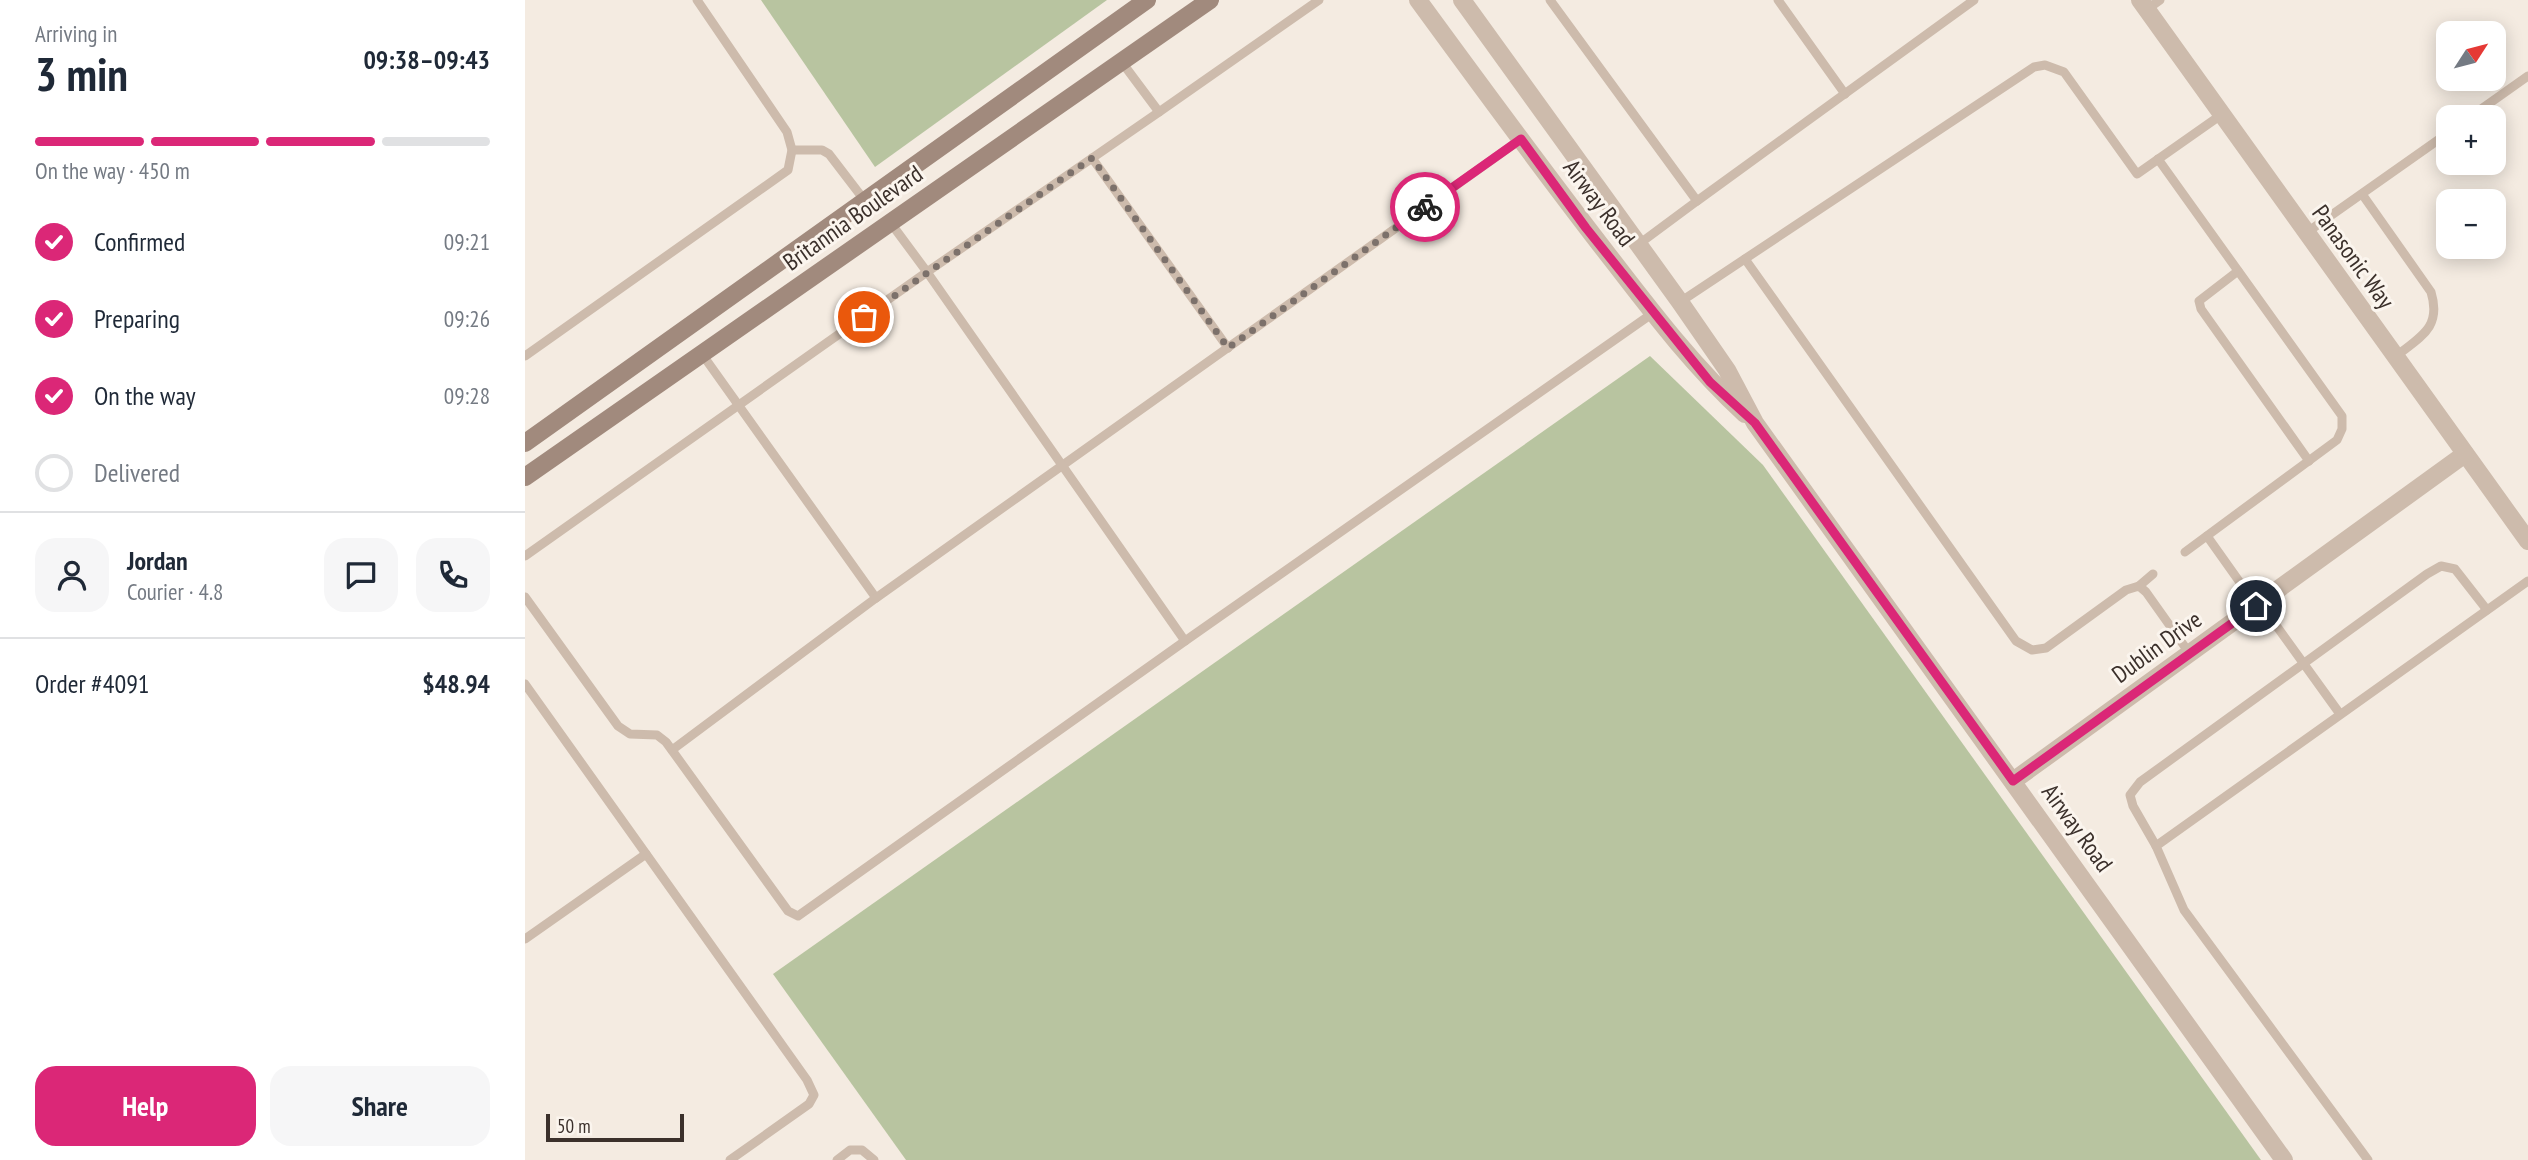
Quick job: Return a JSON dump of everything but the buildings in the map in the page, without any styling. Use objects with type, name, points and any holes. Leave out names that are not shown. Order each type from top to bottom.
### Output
[{"type":"main road","name":"Britannia Boulevard","points":[[525,443],[1147,0]]},
{"type":"main road","name":"Britannia Boulevard","points":[[525,477],[1210,0]]},
{"type":"street","name":"Airway Road","points":[[1418,0],[1653,313],[1710,382],[1755,423]]},
{"type":"street","name":"Airway Road","points":[[1462,0],[1680,302],[1727,370],[1755,423],[2284,1160]]},
{"type":"street","name":"Panasonic Way","points":[[2149,3],[2221,115],[2528,541]]},
{"type":"street","name":"Dublin Drive","points":[[2013,781],[2465,454]]},
{"type":"lane","points":[[525,356],[788,170],[792,150],[787,132],[697,0]]},
{"type":"lane","points":[[525,556],[1319,0]]},
{"type":"lane","points":[[1550,0],[1697,201]]},
{"type":"lane","points":[[1778,0],[1845,94]]},
{"type":"lane","points":[[1639,244],[1974,0]]},
{"type":"lane","points":[[1121,61],[1159,112]]},
{"type":"lane","points":[[1680,302],[2034,67],[2045,65],[2064,72],[2137,174],[2221,115]]},
{"type":"lane","points":[[2487,105],[2528,76]]},
{"type":"lane","points":[[672,750],[876,598],[1521,139]]},
{"type":"lane","points":[[2306,233],[2436,142]]},
{"type":"lane","points":[[792,150],[822,150],[829,154],[865,201]]},
{"type":"lane","points":[[1092,158],[1228,348]]},
{"type":"lane","points":[[2158,159],[2341,416],[2342,429],[2337,440],[2185,552]]},
{"type":"lane","points":[[2362,194],[2431,292],[2436,307],[2429,329],[2395,357]]},
{"type":"lane","points":[[890,222],[1185,641]]},
{"type":"lane","points":[[1745,259],[2016,640],[2032,650],[2046,648],[2126,590],[2139,586],[2154,575]]},
{"type":"lane","points":[[2238,271],[2199,301],[2201,309],[2309,461]]},
{"type":"lane","points":[[525,597],[618,726],[630,734],[657,736],[666,742],[787,911],[798,916],[1653,313]]},
{"type":"lane","points":[[702,354],[876,598]]},
{"type":"lane","points":[[2207,536],[2340,714]]},
{"type":"lane","points":[[2368,1160],[2184,910],[2156,846],[2133,806],[2130,794],[2140,782],[2441,566],[2455,569],[2487,610]]},
{"type":"lane","points":[[2156,846],[2528,581]]},
{"type":"lane","points":[[2139,586],[2190,654]]},
{"type":"lane","points":[[525,684],[807,1080],[814,1095],[809,1104],[730,1160]]},
{"type":"lane","points":[[525,939],[646,854]]},
{"type":"lane","points":[[837,1160],[850,1150],[862,1150],[874,1160]]},
{"type":"green space","points":[[761,0],[1107,0],[875,167]]},
{"type":"green space","points":[[1650,356],[1763,465],[2261,1160],[906,1160],[773,974]]},
{"type":"way so far","points":[[864,317],[1092,158],[1228,348],[1425,207]]},
{"type":"route","points":[[1425,207],[1521,139],[1653,313],[1710,382],[1755,423],[2013,781],[2256,606]]}]
